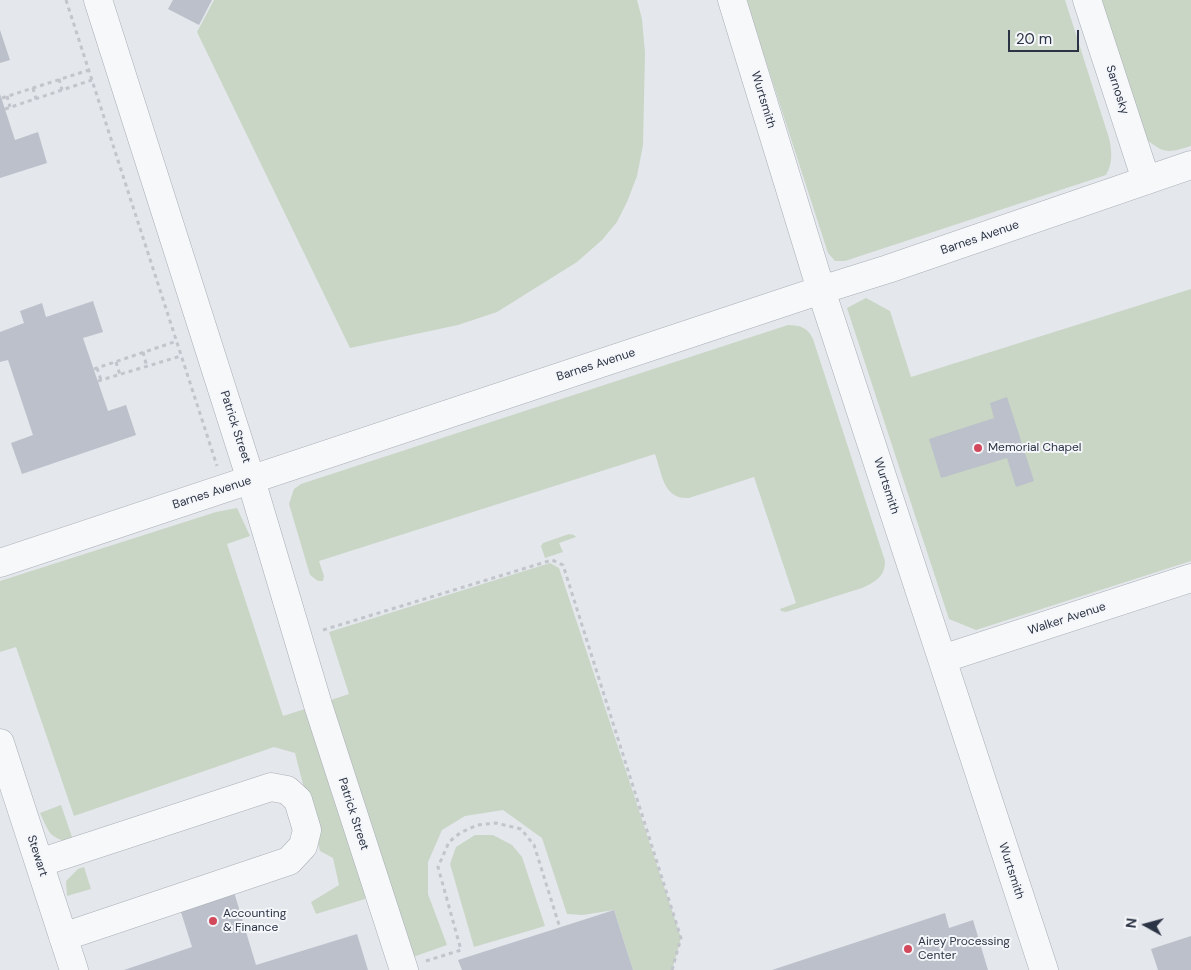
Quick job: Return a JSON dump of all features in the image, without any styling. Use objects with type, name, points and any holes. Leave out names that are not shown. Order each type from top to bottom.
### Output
[{"type":"street","name":"Patrick Street","points":[[98,0],[251,480],[318,705],[404,969]]},
{"type":"street","name":"Wurtsmith","points":[[732,0],[822,290],[1044,970]]},
{"type":"street","name":"Sarnosky","points":[[1087,0],[1146,180]]},
{"type":"street","name":"Barnes Avenue","points":[[0,563],[822,290],[888,270],[1191,165]]},
{"type":"street","name":"Walker Avenue","points":[[942,659],[1191,578]]},
{"type":"street","name":"Stewart","points":[[0,743],[74,970]]},
{"type":"street","points":[[39,863],[271,787],[287,790],[298,800],[307,830],[303,846],[289,860],[63,936]]},
{"type":"path","points":[[66,0],[218,469]]},
{"type":"path","points":[[2,98],[89,70]]},
{"type":"path","points":[[59,79],[62,90]]},
{"type":"path","points":[[5,108],[92,80]]},
{"type":"path","points":[[33,88],[36,99]]},
{"type":"path","points":[[7,96],[10,107]]},
{"type":"path","points":[[177,341],[95,368],[99,381],[182,356]]},
{"type":"path","points":[[142,352],[147,367]]},
{"type":"path","points":[[116,362],[120,375]]},
{"type":"path","points":[[298,638],[552,560],[562,565],[681,938],[672,970]]},
{"type":"path","points":[[404,969],[461,950],[438,867],[449,842],[460,833],[477,825],[496,823],[521,829],[534,845],[560,928]]},
{"type":"green space","points":[[214,0],[637,0],[642,19],[645,53],[643,145],[637,176],[617,222],[602,240],[577,262],[497,312],[458,325],[350,348],[197,32]]},
{"type":"green space","points":[[746,0],[1065,0],[1109,138],[1111,157],[1106,175],[845,261],[835,261],[828,253]]},
{"type":"green space","points":[[1101,0],[1191,0],[1191,146],[1167,151],[1162,150],[1146,139]]},
{"type":"green space","points":[[1191,289],[1191,561],[976,630],[949,619],[847,308],[866,298],[890,311],[911,377]]},
{"type":"green space","points":[[788,325],[804,328],[813,339],[885,561],[885,567],[881,575],[871,584],[786,612],[781,611],[780,609],[796,603],[754,477],[689,498],[680,497],[674,495],[665,484],[655,454],[319,561],[324,576],[323,581],[318,581],[310,575],[289,504],[294,489],[301,484]]},
{"type":"green space","points":[[237,508],[250,536],[227,544],[283,716],[308,708],[367,894],[365,899],[316,914],[311,902],[339,885],[333,858],[320,851],[295,753],[274,747],[74,816],[16,647],[0,652],[0,581],[216,512]]},
{"type":"green space","points":[[569,534],[576,537],[559,543],[563,552],[545,558],[541,546],[543,543]]},
{"type":"green space","points":[[550,563],[559,568],[681,938],[672,970],[633,970],[614,910],[583,915],[567,914],[542,838],[503,810],[465,816],[442,830],[428,862],[428,894],[447,945],[413,957],[331,700],[349,694],[329,632]]},
{"type":"green space","points":[[61,805],[73,840],[70,842],[54,836],[40,813]]},
{"type":"green space","points":[[475,835],[493,835],[512,845],[522,857],[545,926],[474,947],[450,864],[456,847]]},
{"type":"green space","points":[[84,867],[91,889],[67,896],[66,881],[78,869]]},
{"type":"building","points":[[173,0],[212,0],[199,25],[168,9]]},
{"type":"building","points":[[0,30],[10,60],[0,63]]},
{"type":"building","points":[[0,94],[15,140],[38,132],[47,163],[0,178]]},
{"type":"building","points":[[93,301],[103,332],[83,338],[108,411],[126,405],[136,435],[22,474],[11,443],[33,435],[8,360],[0,362],[0,332],[24,323],[20,311],[42,303],[46,317]]},
{"type":"building","name":"Memorial Chapel","points":[[1007,397],[1034,481],[1016,487],[1007,458],[941,478],[929,439],[994,418],[990,403]]},
{"type":"building","name":"Accounting & Finance","points":[[234,892],[256,965],[357,934],[368,970],[124,970],[192,947],[180,909]]},
{"type":"building","points":[[614,910],[633,970],[462,970],[458,960]]},
{"type":"building","name":"Airey Processing Center","points":[[945,913],[949,928],[973,920],[988,970],[772,970]]},
{"type":"building","points":[[1191,936],[1191,970],[1158,970],[1151,949]]},
{"type":"place","name":"Memorial Chapel","points":[[978,448]]},
{"type":"place","name":"Accounting & Finance","points":[[213,921]]},
{"type":"place","name":"Airey Processing Center","points":[[908,949]]}]
